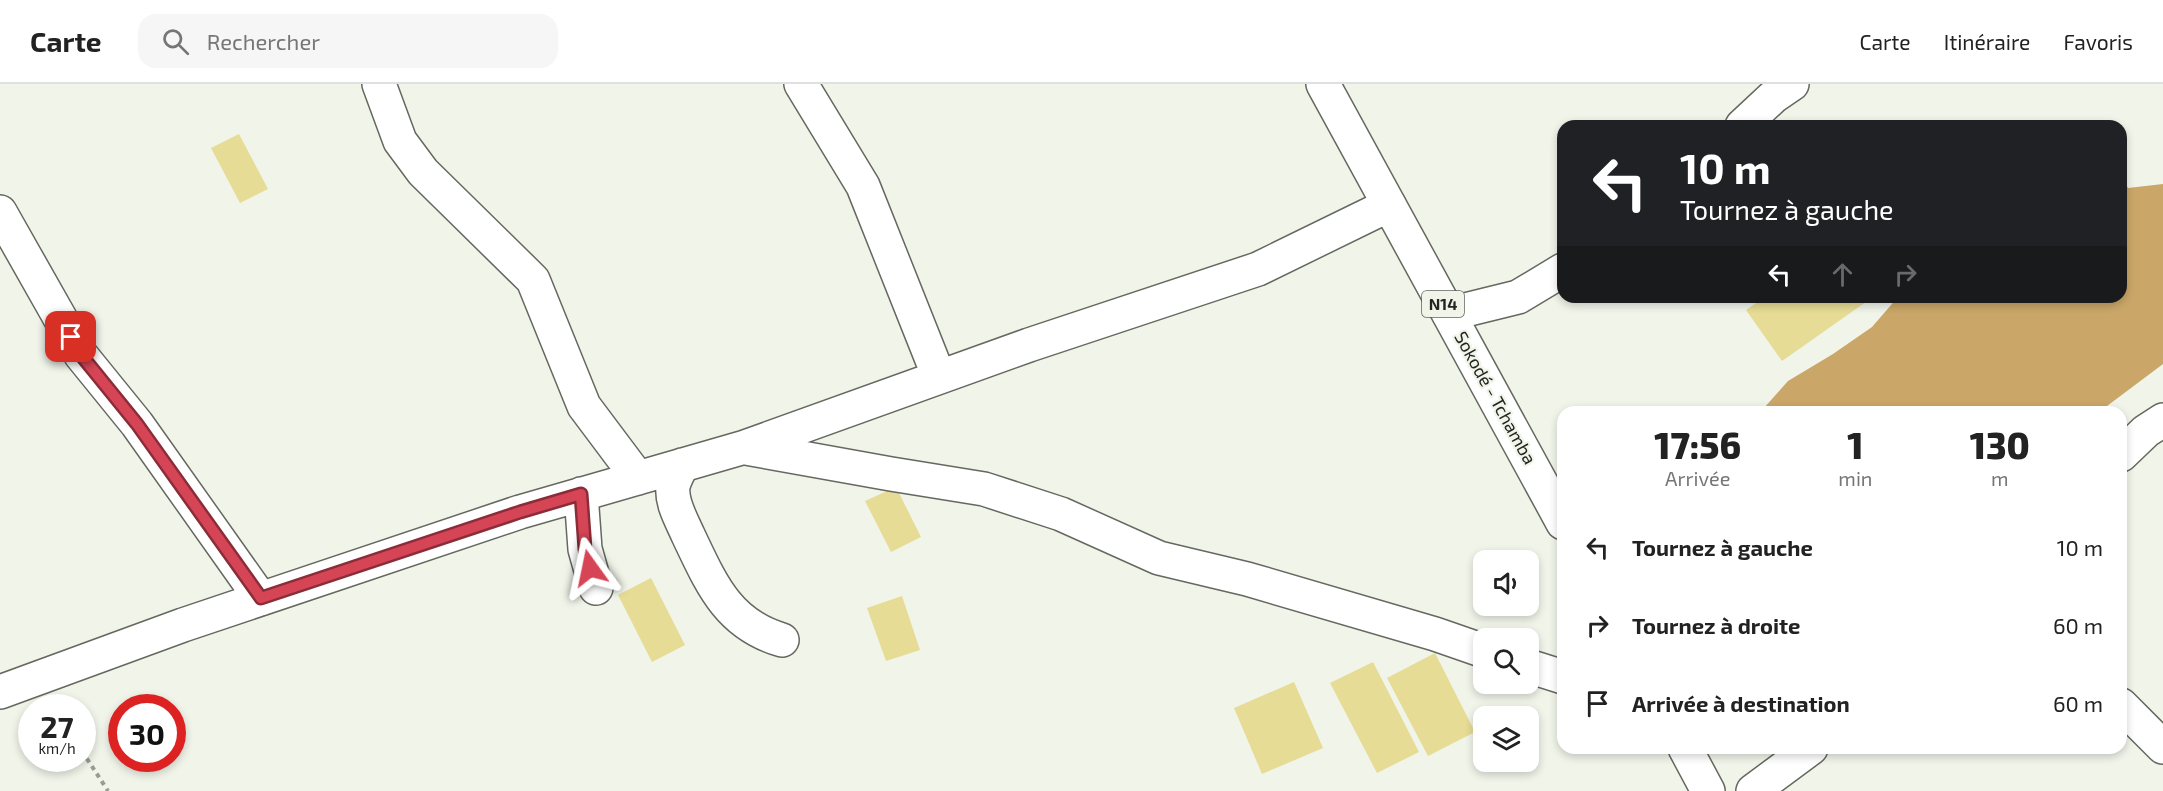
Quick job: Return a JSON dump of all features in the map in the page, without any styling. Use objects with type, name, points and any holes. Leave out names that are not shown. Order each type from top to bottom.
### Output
[{"type":"street","points":[[380,84],[400,141],[423,172],[533,280],[584,406],[639,478]]},
{"type":"street","points":[[801,84],[863,186],[939,377]]},
{"type":"street","name":"Sokodé - Tchamba","points":[[1323,84],[1557,512]]},
{"type":"street","points":[[1748,120],[1782,88]]},
{"type":"street","points":[[0,692],[261,598],[520,512],[745,447],[1029,345],[1258,269],[1389,204]]},
{"type":"street","points":[[0,212],[81,355],[137,424],[261,598]]},
{"type":"street","points":[[1449,314],[1518,297],[1557,274]]},
{"type":"street","points":[[2127,449],[2146,431],[2163,420]]},
{"type":"street","points":[[745,447],[984,489],[1061,514],[1159,558],[1247,579],[1435,633],[1473,647]]},
{"type":"street","points":[[682,465],[673,487],[676,509],[711,584],[727,606],[745,622],[763,634],[783,640]]},
{"type":"street","points":[[581,494],[585,549],[596,588]]},
{"type":"street","points":[[1539,669],[1557,675]]},
{"type":"street","points":[[2127,711],[2163,747]]},
{"type":"street","points":[[1688,754],[1708,791]]},
{"type":"street","points":[[1753,791],[1802,754]]},
{"type":"path","points":[[96,772],[108,791]]},
{"type":"shaded area","points":[[2163,184],[2163,364],[2107,406],[1766,406],[1788,381],[1872,327],[1893,303],[2127,303],[2127,186]]},
{"type":"building","points":[[239,134],[268,189],[240,203],[211,148]]},
{"type":"building","points":[[1756,303],[1864,303],[1782,361],[1746,310]]},
{"type":"building","points":[[896,487],[921,537],[891,552],[865,501]]},
{"type":"building","points":[[651,578],[685,645],[652,662],[618,595]]},
{"type":"building","points":[[902,596],[920,650],[886,661],[867,608]]},
{"type":"building","points":[[1435,653],[1473,728],[1473,733],[1428,756],[1387,678]]},
{"type":"building","points":[[1373,662],[1419,752],[1377,773],[1330,683]]},
{"type":"building","points":[[1294,682],[1323,748],[1262,774],[1234,708]]},
{"type":"route","points":[[71,337],[81,355],[137,424],[261,598],[581,494],[585,549],[590,568]]}]
